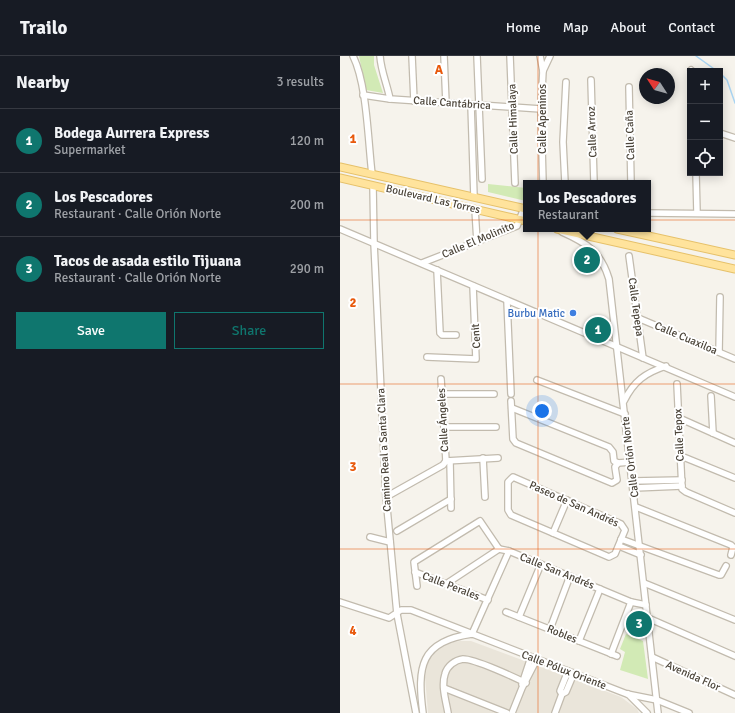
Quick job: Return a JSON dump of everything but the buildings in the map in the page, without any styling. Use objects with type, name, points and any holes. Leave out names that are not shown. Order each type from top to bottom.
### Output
[{"type":"main road","name":"Boulevard Las Torres","points":[[340,167],[523,208]]},
{"type":"main road","name":"Boulevard Las Torres","points":[[340,178],[523,221]]},
{"type":"main road","points":[[569,232],[735,269]]},
{"type":"main road","points":[[631,232],[735,255]]},
{"type":"street","points":[[353,56],[358,65],[363,95],[372,174]]},
{"type":"street","points":[[380,56],[381,67],[387,82],[390,99]]},
{"type":"street","points":[[412,56],[414,101]]},
{"type":"street","points":[[444,56],[446,103]]},
{"type":"street","points":[[477,56],[482,179]]},
{"type":"street","name":"Calle Himalaya","points":[[510,56],[515,183]]},
{"type":"street","name":"Calle Apeninos","points":[[540,56],[543,71],[540,109],[543,180]]},
{"type":"street","points":[[543,71],[550,56]]},
{"type":"street","name":"Calle Arroz","points":[[591,80],[594,180]]},
{"type":"street","points":[[565,180],[563,142],[566,82]]},
{"type":"street","name":"Calle Caña","points":[[629,87],[631,180]]},
{"type":"street","name":"Calle Cantábrica","points":[[363,95],[414,101],[540,109]]},
{"type":"street","points":[[471,105],[474,197]]},
{"type":"street","points":[[723,134],[735,138]]},
{"type":"street","points":[[696,176],[697,213]]},
{"type":"street","name":"Camino Real a Santa Clara","points":[[373,186],[374,243],[386,497],[397,614],[416,713]]},
{"type":"street","points":[[475,209],[477,242]]},
{"type":"street","points":[[651,213],[735,214]]},
{"type":"street","name":"Calle El Molinito","points":[[422,263],[517,226],[523,221]]},
{"type":"street","points":[[340,229],[422,263],[507,301],[735,396]]},
{"type":"street","name":"Calle Orión Norte","points":[[562,232],[590,247],[598,255],[605,266],[609,279],[631,462],[658,713]]},
{"type":"street","name":"Calle Tepepa","points":[[629,256],[643,358]]},
{"type":"street","points":[[437,270],[440,333],[442,335],[456,334]]},
{"type":"street","name":"Cenit","points":[[427,357],[476,359],[473,286]]},
{"type":"street","points":[[719,352],[720,297]]},
{"type":"street","points":[[507,301],[513,439],[516,443],[612,484],[615,483],[617,480],[616,464],[613,452],[609,447],[512,408]]},
{"type":"street","name":"Calle Cuaxiloa","points":[[638,318],[735,359]]},
{"type":"street","points":[[624,401],[631,387],[640,377],[666,366]]},
{"type":"street","name":"Calle Ángeles","points":[[441,379],[451,508]]},
{"type":"street","points":[[537,380],[625,414]]},
{"type":"street","name":"Calle Tepox","points":[[677,384],[682,486]]},
{"type":"street","points":[[442,394],[494,394]]},
{"type":"street","points":[[711,396],[713,433]]},
{"type":"street","points":[[679,418],[735,443]]},
{"type":"street","points":[[444,427],[496,427]]},
{"type":"street","points":[[681,456],[735,478]]},
{"type":"street","points":[[483,458],[485,497]]},
{"type":"street","points":[[386,497],[448,461],[498,458]]},
{"type":"street","points":[[616,464],[631,462]]},
{"type":"street","name":"Paseo de San Andrés","points":[[514,477],[567,500],[621,524],[625,530],[615,554],[609,557],[509,513],[508,482],[514,477]]},
{"type":"street","points":[[633,484],[682,480]]},
{"type":"street","points":[[633,484],[682,486],[686,492],[735,513]]},
{"type":"street","points":[[398,531],[451,499]]},
{"type":"street","points":[[553,533],[567,500]]},
{"type":"street","points":[[636,507],[731,545],[733,547],[731,555]]},
{"type":"street","points":[[417,586],[414,562],[480,521],[499,549],[446,584]]},
{"type":"street","points":[[370,537],[390,542]]},
{"type":"street","points":[[621,539],[721,576],[726,566]]},
{"type":"street","points":[[619,546],[641,555]]},
{"type":"street","name":"Calle San Andrés","points":[[499,549],[509,551],[632,603],[647,607]]},
{"type":"street","points":[[423,713],[420,679],[426,659],[431,651],[445,640],[472,634],[509,551]]},
{"type":"street","points":[[519,617],[541,564]]},
{"type":"street","name":"Calle Perales","points":[[415,572],[488,600]]},
{"type":"street","points":[[550,629],[570,576]]},
{"type":"street","points":[[644,583],[735,620]]},
{"type":"street","points":[[579,641],[600,589]]},
{"type":"street","name":"Calle Pólux Oriente","points":[[340,602],[389,618],[401,610],[411,610],[627,694],[657,700],[689,713]]},
{"type":"street","points":[[611,654],[632,603]]},
{"type":"street","name":"Robles","points":[[506,612],[617,656]]},
{"type":"street","points":[[648,618],[735,656]]},
{"type":"street","name":"Avenida Flor","points":[[652,657],[735,695]]},
{"type":"street","points":[[512,713],[534,658]]},
{"type":"street","points":[[448,713],[443,682],[448,667],[455,662],[463,659],[470,660],[524,682]]},
{"type":"street","points":[[554,713],[562,694],[566,692],[571,672]]},
{"type":"street","points":[[444,688],[508,713]]},
{"type":"street","points":[[627,694],[648,713]]},
{"type":"shaded area","points":[[471,641],[621,697],[637,709],[639,713],[428,713],[425,677],[428,662],[437,650],[448,643]]},
{"type":"green space","points":[[359,56],[374,56],[374,65],[383,93],[366,90]]},
{"type":"green space","points":[[488,184],[523,188],[523,200],[488,192]]},
{"type":"green space","points":[[626,634],[643,641],[648,679],[620,670],[625,652],[620,649]]},
{"type":"waterway","points":[[696,56],[713,68]]},
{"type":"waterway","points":[[723,76],[727,80],[735,103]]},
{"type":"place","name":"Los Pescadores","points":[[587,260]]},
{"type":"place","name":"Burbu Matic","points":[[573,313]]},
{"type":"place","name":"Bodega Aurrera Express","points":[[598,330]]},
{"type":"place","name":"Tacos de asada estilo Tijuana","points":[[639,624]]}]
